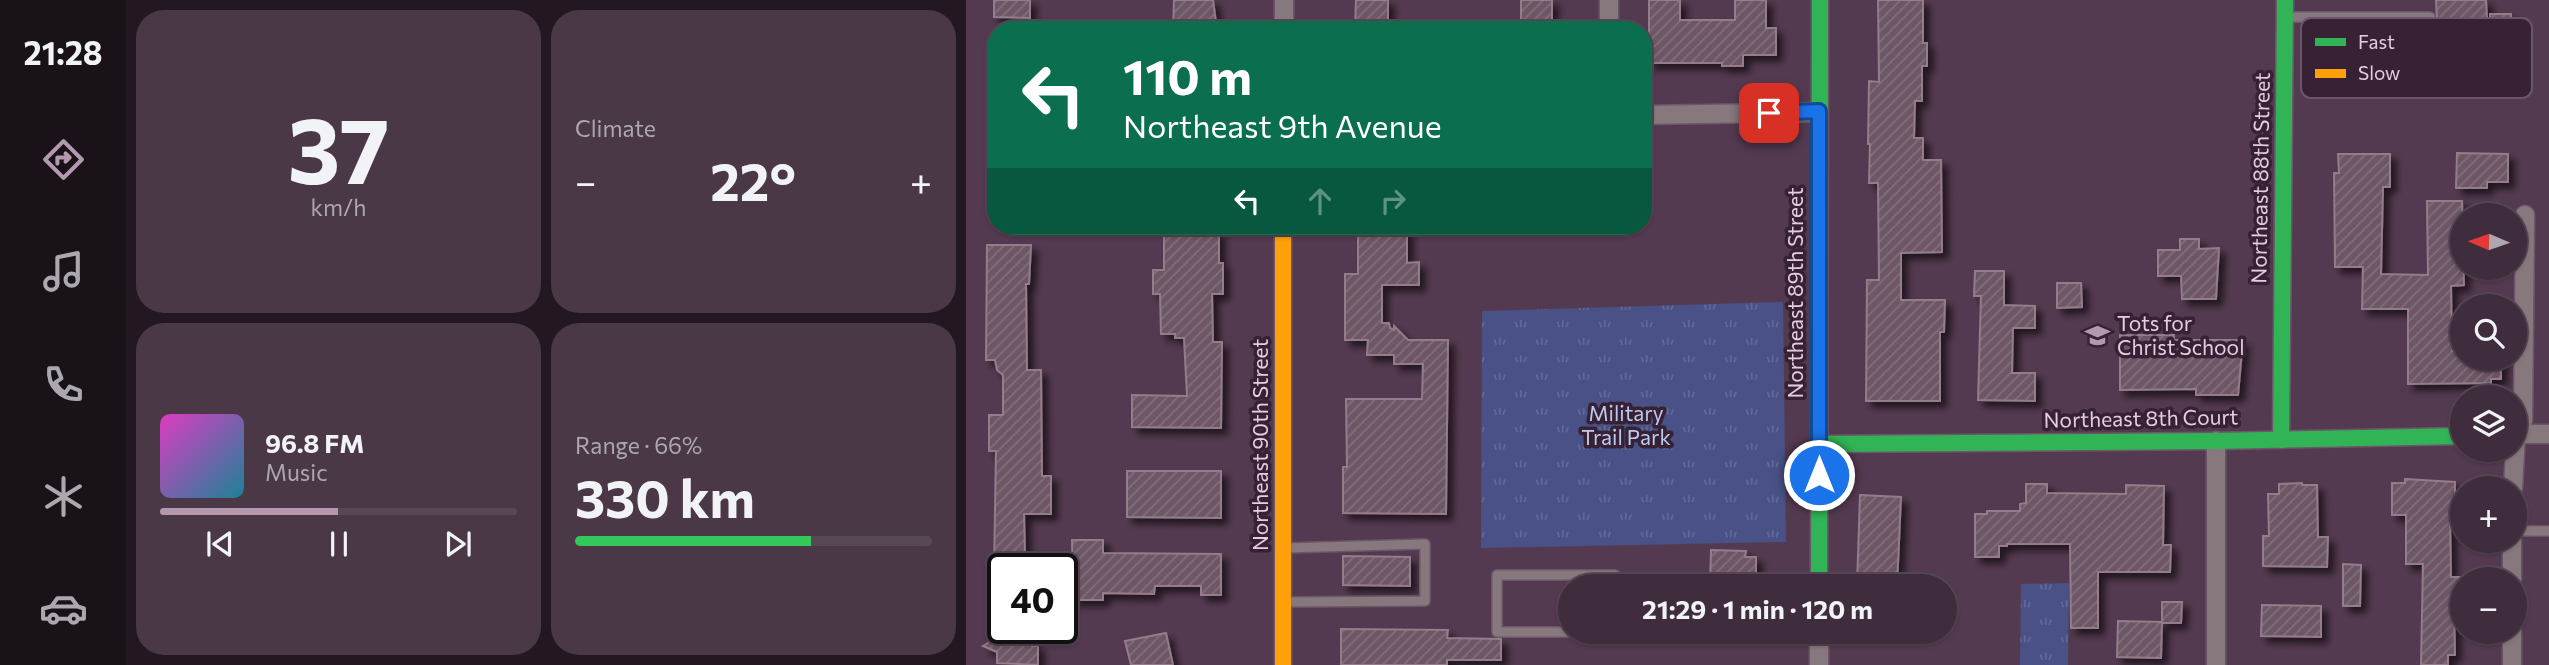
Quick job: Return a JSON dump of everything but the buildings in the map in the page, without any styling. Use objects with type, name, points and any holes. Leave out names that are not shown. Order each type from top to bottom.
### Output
[{"type":"street","points":[[1284,0],[1284,21]]},
{"type":"street","points":[[1609,0],[1609,21]]},
{"type":"street","name":"Northeast 89th Street","points":[[1819,574],[1820,0]]},
{"type":"street","name":"Northeast 88th Street","points":[[2281,440],[2285,0]]},
{"type":"street","points":[[1652,115],[1819,111]]},
{"type":"street","name":"Northeast 90th Street","points":[[1283,235],[1283,665]]},
{"type":"street","points":[[2523,385],[2524,280]]},
{"type":"street","points":[[2527,434],[2549,434]]},
{"type":"street","name":"Northeast 8th Court","points":[[1819,444],[2450,436]]},
{"type":"street","points":[[2216,441],[2216,665]]},
{"type":"street","points":[[1819,644],[1819,665]]},
{"type":"street","points":[[2512,644],[2512,665]]},
{"type":"lane","points":[[2285,17],[2430,17]]},
{"type":"lane","points":[[2527,531],[2549,531]]},
{"type":"lane","points":[[1283,602],[1425,601],[1425,544],[1284,548]]},
{"type":"lane","points":[[1558,575],[1497,575],[1497,632],[1558,632]]},
{"type":"green space","name":"Military Trail Park","points":[[1783,302],[1786,542],[1481,548],[1482,311]]},
{"type":"green space","points":[[2069,583],[2068,665],[2020,665],[2021,584]]},
{"type":"traffic: fast","points":[[1819,574],[1820,0]]},
{"type":"traffic: fast","points":[[2281,440],[2285,0]]},
{"type":"traffic: fast","points":[[1819,444],[2450,436]]},
{"type":"traffic: slow","points":[[1283,235],[1283,665]]},
{"type":"place","name":"Tots for Christ School","points":[[2097,336]]},
{"type":"route","points":[[1769,113],[1819,111],[1819,475]]}]
